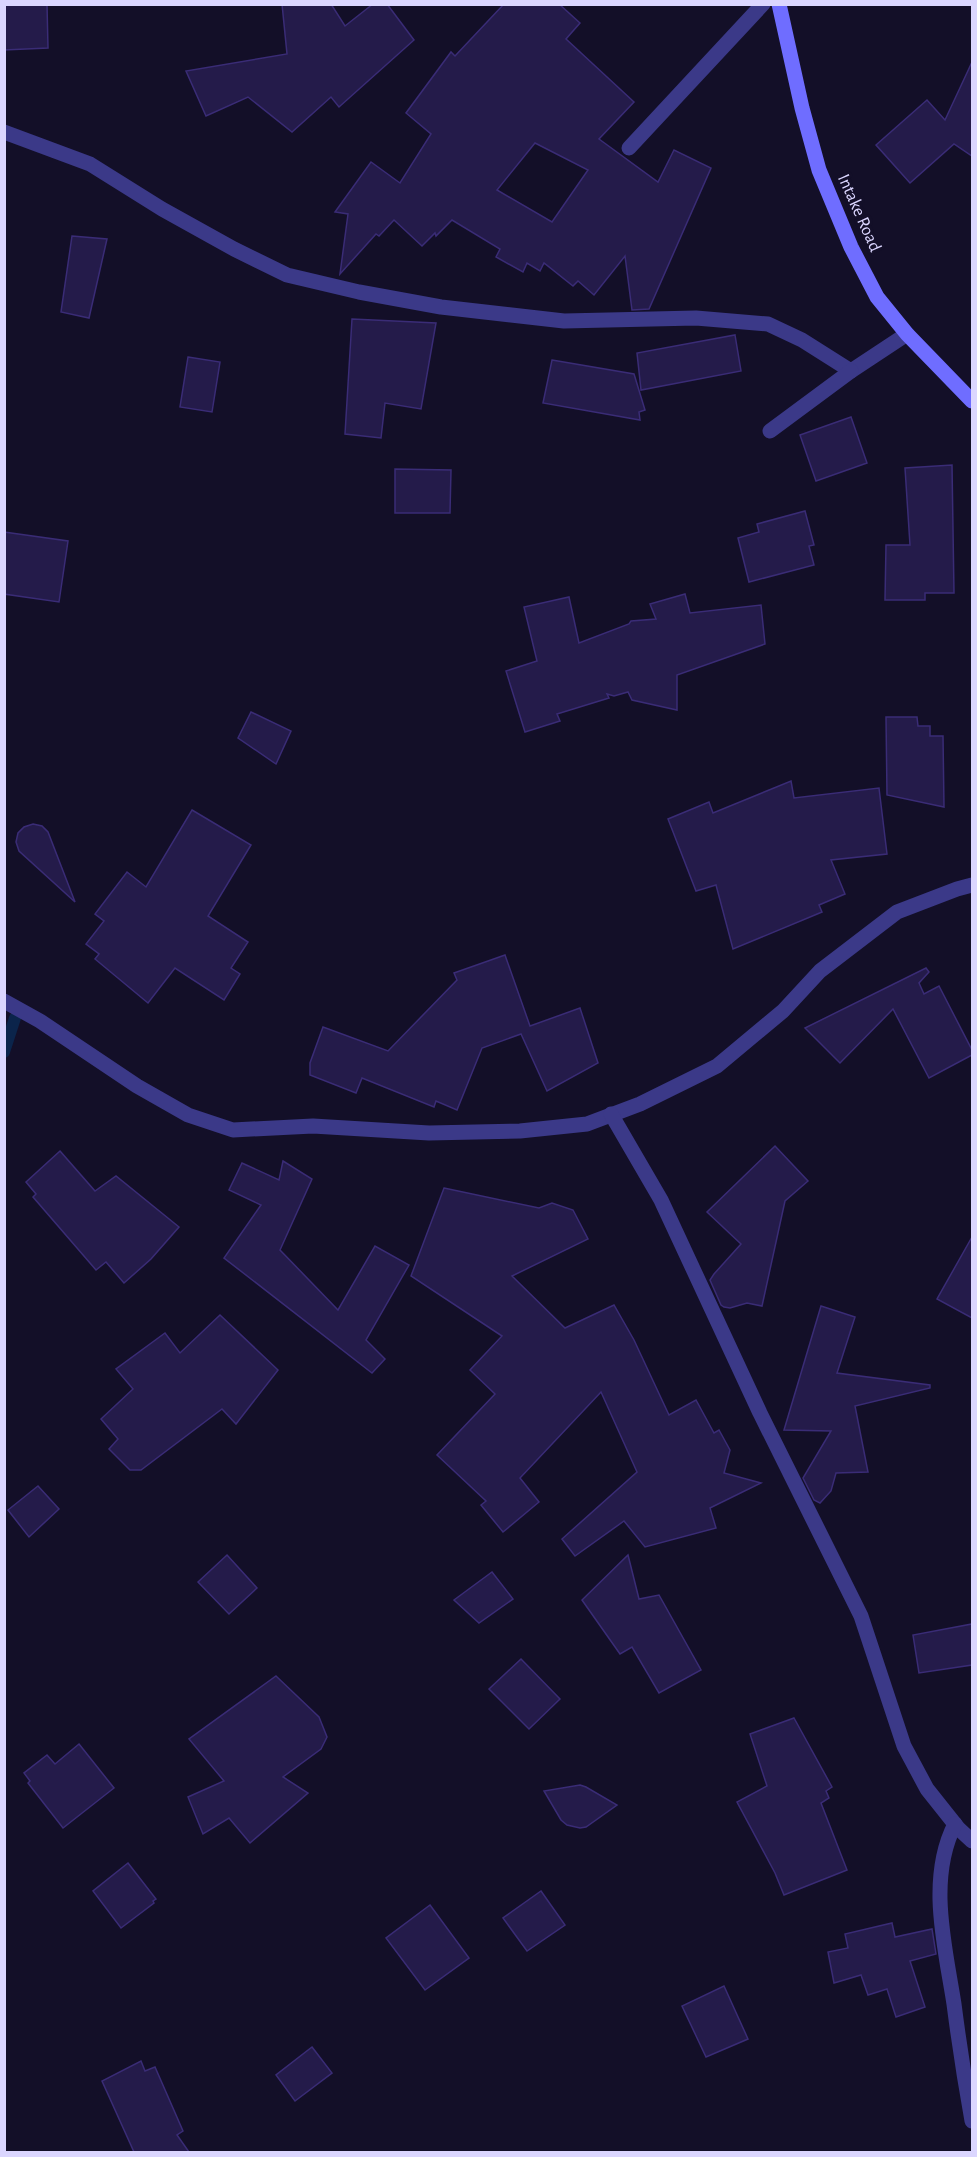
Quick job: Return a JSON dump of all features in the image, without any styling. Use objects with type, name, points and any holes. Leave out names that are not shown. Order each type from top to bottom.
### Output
[{"type":"street","points":[[629,148],[763,4]]},
{"type":"street","name":"Intake Road","points":[[779,4],[802,108],[819,170],[850,247],[877,297],[907,334],[972,400]]},
{"type":"street","points":[[4,132],[90,164],[162,209],[287,275],[359,292],[441,307],[564,321],[696,318],[768,324],[802,340],[851,371]]},
{"type":"street","points":[[770,431],[851,371],[907,334]]},
{"type":"street","points":[[4,1001],[40,1021],[137,1086],[188,1115],[233,1130],[313,1126],[429,1133],[520,1131],[587,1124],[640,1104],[717,1066],[783,1011],[820,971],[897,912],[972,885]]},
{"type":"street","points":[[611,1114],[661,1200],[760,1413],[861,1617],[904,1746],[927,1789],[972,1841]]},
{"type":"street","points":[[956,1824],[946,1842],[941,1879],[942,1923],[972,2121]]},
{"type":"building","points":[[4,4],[47,4],[48,48],[4,50]]},
{"type":"building","points":[[282,4],[331,4],[345,26],[373,4],[387,4],[414,40],[339,107],[331,97],[292,132],[248,97],[206,116],[186,71],[287,54]]},
{"type":"building","points":[[504,4],[559,4],[580,23],[566,39],[634,102],[599,139],[658,182],[674,150],[711,168],[649,309],[632,310],[625,256],[594,295],[578,281],[573,286],[544,263],[540,271],[527,263],[523,272],[496,257],[500,249],[452,220],[422,246],[394,220],[379,236],[376,234],[340,274],[348,214],[335,212],[371,162],[400,183],[431,134],[406,113],[451,52],[455,56]],"holes":[[[535,143],[588,170],[552,222],[497,190]]]},
{"type":"building","points":[[972,62],[972,156],[954,144],[910,183],[876,145],[927,100],[945,120]]},
{"type":"building","points":[[72,236],[107,239],[89,318],[61,312]]},
{"type":"building","points":[[352,319],[436,323],[421,409],[385,403],[381,438],[345,434]]},
{"type":"building","points":[[735,335],[741,371],[641,390],[637,353]]},
{"type":"building","points":[[188,357],[220,362],[212,412],[180,407]]},
{"type":"building","points":[[552,360],[634,374],[645,410],[639,412],[640,420],[543,403]]},
{"type":"building","points":[[851,417],[867,463],[816,481],[800,435]]},
{"type":"building","points":[[952,465],[954,593],[925,593],[925,600],[885,600],[886,545],[910,545],[905,468]]},
{"type":"building","points":[[395,469],[451,470],[450,513],[395,513]]},
{"type":"building","points":[[805,511],[814,545],[809,546],[814,565],[749,582],[738,538],[759,532],[757,524]]},
{"type":"building","points":[[4,532],[68,541],[59,602],[4,594]]},
{"type":"building","points":[[685,594],[690,613],[761,605],[765,644],[677,675],[677,710],[632,700],[628,692],[614,696],[607,694],[609,698],[557,714],[560,721],[525,732],[506,671],[537,661],[524,607],[569,597],[579,643],[629,624],[631,621],[656,619],[650,604]]},
{"type":"building","points":[[251,712],[291,731],[276,764],[238,738]]},
{"type":"building","points":[[886,717],[917,717],[918,726],[930,726],[930,736],[943,736],[944,807],[887,795]]},
{"type":"building","points":[[791,781],[794,798],[879,788],[887,854],[831,860],[845,894],[819,905],[822,912],[733,949],[716,885],[696,891],[668,819],[709,802],[713,813]]},
{"type":"building","points":[[192,810],[251,845],[208,916],[248,942],[231,968],[240,974],[224,1000],[175,968],[148,1003],[95,959],[99,954],[86,944],[104,921],[95,914],[127,872],[146,887]]},
{"type":"building","points":[[33,824],[42,826],[48,832],[75,902],[19,851],[16,842],[18,833],[24,827]]},
{"type":"building","points":[[505,955],[530,1026],[580,1008],[598,1063],[547,1091],[521,1034],[482,1048],[457,1110],[436,1101],[434,1107],[362,1078],[356,1093],[310,1075],[310,1063],[323,1027],[388,1051],[457,980],[454,973]]},
{"type":"building","points":[[926,968],[929,972],[919,983],[924,994],[939,986],[972,1050],[972,1055],[929,1078],[893,1009],[840,1063],[805,1028]]},
{"type":"building","points":[[775,1146],[808,1181],[785,1201],[762,1306],[747,1303],[730,1308],[724,1307],[710,1280],[741,1244],[707,1212]]},
{"type":"building","points":[[60,1151],[95,1191],[116,1176],[179,1227],[151,1259],[124,1283],[106,1262],[96,1270],[33,1197],[36,1194],[26,1182]]},
{"type":"building","points":[[283,1161],[312,1179],[280,1250],[338,1310],[375,1246],[409,1265],[366,1340],[385,1359],[372,1373],[224,1258],[261,1205],[229,1190],[242,1163],[279,1180]]},
{"type":"building","points":[[444,1188],[539,1208],[552,1203],[573,1210],[588,1239],[512,1276],[565,1328],[614,1305],[634,1340],[669,1415],[696,1400],[714,1433],[719,1430],[730,1450],[724,1473],[761,1483],[710,1508],[716,1528],[645,1547],[624,1521],[575,1556],[562,1539],[637,1472],[601,1392],[520,1478],[539,1502],[503,1532],[481,1505],[486,1501],[437,1455],[495,1394],[470,1370],[502,1336],[411,1276]]},
{"type":"building","points":[[972,1237],[972,1318],[937,1299]]},
{"type":"building","points":[[821,1306],[855,1317],[837,1373],[930,1385],[930,1388],[855,1406],[868,1472],[836,1473],[831,1491],[820,1503],[814,1500],[803,1478],[831,1431],[784,1430]]},
{"type":"building","points":[[220,1315],[278,1370],[236,1424],[222,1409],[141,1470],[130,1470],[109,1449],[118,1439],[101,1419],[133,1389],[116,1369],[165,1333],[180,1353]]},
{"type":"building","points":[[38,1486],[59,1509],[29,1537],[8,1510]]},
{"type":"building","points":[[227,1555],[257,1588],[229,1614],[198,1582]]},
{"type":"building","points":[[628,1555],[639,1599],[659,1595],[701,1670],[659,1693],[632,1647],[620,1654],[582,1600]]},
{"type":"building","points":[[492,1572],[513,1599],[479,1623],[454,1600]]},
{"type":"building","points":[[972,1624],[972,1665],[919,1673],[913,1635]]},
{"type":"building","points":[[521,1659],[560,1699],[529,1729],[489,1689]]},
{"type":"building","points":[[276,1676],[319,1717],[327,1737],[321,1749],[283,1777],[308,1793],[250,1843],[229,1818],[203,1834],[188,1797],[224,1781],[189,1739]]},
{"type":"building","points":[[794,1718],[832,1787],[826,1791],[829,1798],[821,1803],[847,1870],[784,1895],[775,1873],[737,1802],[767,1786],[750,1734]]},
{"type":"building","points":[[79,1744],[114,1788],[63,1828],[28,1783],[30,1781],[24,1773],[47,1755],[55,1764]]},
{"type":"building","points":[[580,1785],[617,1805],[586,1827],[580,1828],[567,1825],[561,1820],[544,1791]]},
{"type":"building","points":[[128,1863],[156,1899],[154,1903],[121,1928],[93,1891]]},
{"type":"building","points":[[541,1891],[565,1925],[527,1951],[503,1918]]},
{"type":"building","points":[[430,1905],[469,1958],[425,1990],[386,1938]]},
{"type":"building","points":[[892,1923],[895,1937],[932,1929],[936,1954],[910,1961],[925,2007],[896,2017],[887,1989],[868,1995],[861,1975],[834,1983],[828,1952],[848,1948],[845,1934]]},
{"type":"building","points":[[724,1986],[748,2039],[706,2057],[682,2006]]},
{"type":"building","points":[[312,2047],[332,2073],[295,2101],[276,2075]]},
{"type":"building","points":[[141,2061],[145,2071],[155,2067],[183,2131],[177,2135],[189,2152],[134,2152],[102,2081]]},
{"type":"waterway","points":[[4,1052],[15,1018]]}]
